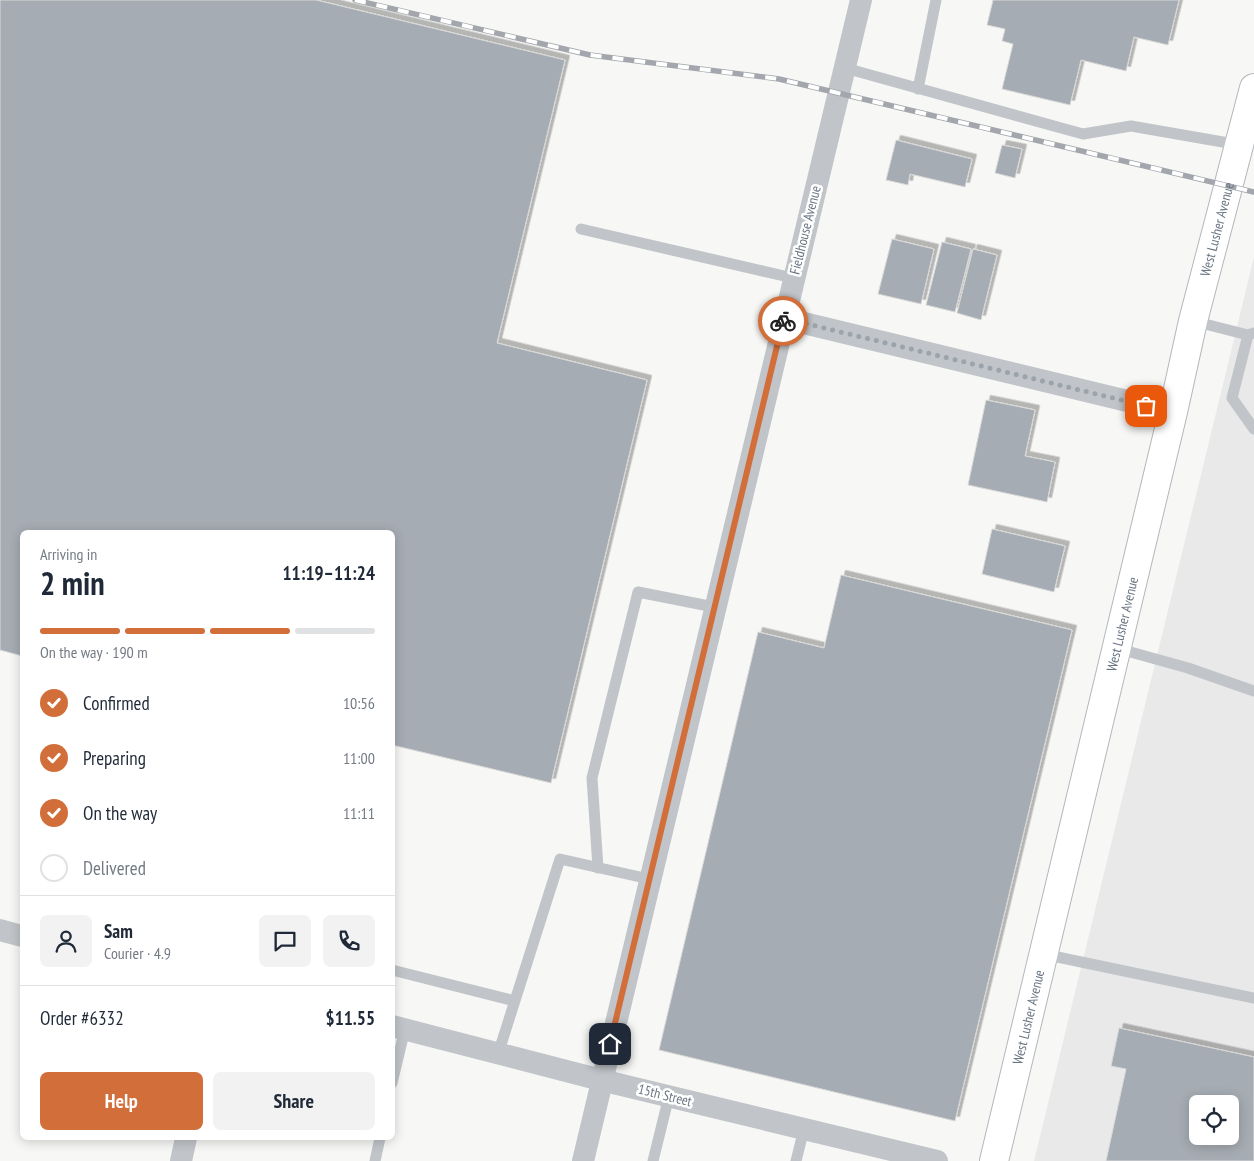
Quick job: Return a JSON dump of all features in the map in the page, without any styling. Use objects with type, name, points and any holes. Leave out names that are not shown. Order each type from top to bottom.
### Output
[{"type":"main road","name":"West Lusher Avenue","points":[[994,1161],[1173,412],[1193,321],[1254,88]]},
{"type":"street","name":"Fieldhouse Avenue","points":[[582,1161],[783,318],[861,0]]},
{"type":"street","points":[[783,318],[1173,412]]},
{"type":"street","points":[[0,930],[20,935]]},
{"type":"street","name":"15th Street","points":[[399,1028],[601,1080],[937,1161]]},
{"type":"street","points":[[181,1161],[186,1140]]},
{"type":"lane","points":[[918,89],[936,0]]},
{"type":"lane","points":[[844,68],[1083,134],[1131,126],[1240,145]]},
{"type":"lane","points":[[581,229],[793,278]]},
{"type":"lane","points":[[1193,321],[1251,334],[1232,398],[1254,429]]},
{"type":"lane","points":[[598,868],[592,778],[638,592],[714,607]]},
{"type":"lane","points":[[1116,648],[1188,668],[1254,691]]},
{"type":"lane","points":[[498,1054],[560,859],[650,879]]},
{"type":"lane","points":[[1043,954],[1254,998]]},
{"type":"lane","points":[[395,971],[515,1001]]},
{"type":"lane","points":[[395,1059],[399,1028]]},
{"type":"lane","points":[[652,1161],[669,1096]]},
{"type":"lane","points":[[796,1161],[804,1129]]},
{"type":"lane","points":[[375,1161],[380,1140]]},
{"type":"shaded area","points":[[1254,257],[1254,1161],[1034,1161]]},
{"type":"building","points":[[0,0],[316,0],[565,60],[497,343],[647,380],[551,783],[395,746],[395,530],[20,530],[20,655],[0,650]]},
{"type":"building","points":[[993,0],[1179,0],[1168,45],[1134,37],[1126,71],[1081,60],[1070,105],[1002,89],[1013,44],[1002,41],[1005,29],[987,25]]},
{"type":"building","points":[[896,140],[972,159],[965,187],[910,174],[908,185],[886,180]]},
{"type":"building","points":[[1002,145],[1022,149],[1015,178],[995,173]]},
{"type":"building","points":[[892,239],[934,249],[921,304],[878,294]]},
{"type":"building","points":[[942,242],[971,249],[955,312],[926,305]]},
{"type":"building","points":[[973,249],[997,255],[981,320],[957,313]]},
{"type":"building","points":[[986,400],[1035,410],[1025,456],[1055,462],[1047,502],[968,485]]},
{"type":"building","points":[[992,529],[1065,546],[1054,592],[982,574]]},
{"type":"building","points":[[841,575],[1072,630],[955,1121],[659,1050],[758,632],[824,648]]},
{"type":"building","points":[[1119,1028],[1254,1057],[1254,1161],[1106,1161],[1126,1069],[1111,1066]]},
{"type":"railway","points":[[355,0],[590,55],[779,79],[1254,192]]},
{"type":"way so far","points":[[783,321],[783,318],[1146,406]]},
{"type":"route","points":[[610,1044],[783,321]]}]
